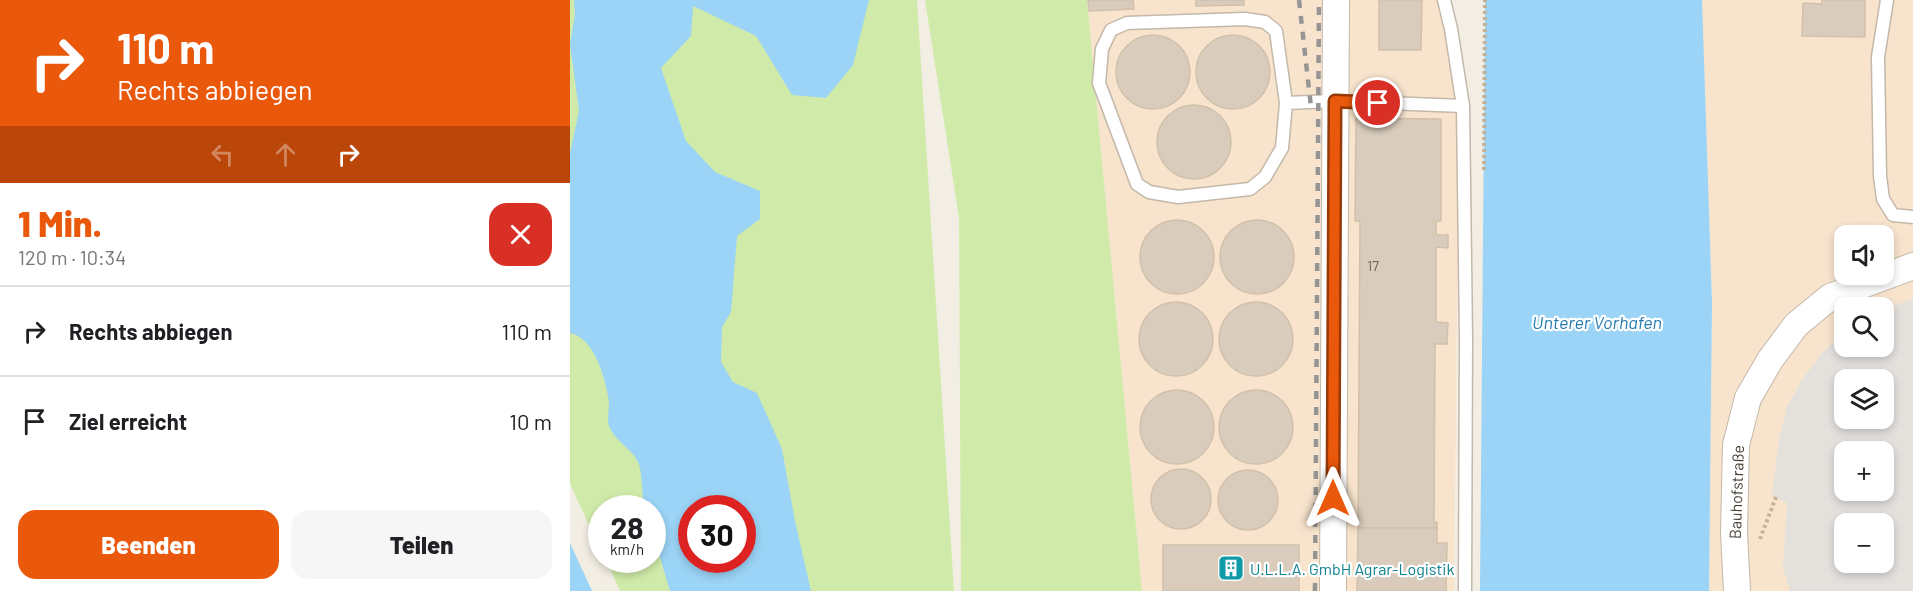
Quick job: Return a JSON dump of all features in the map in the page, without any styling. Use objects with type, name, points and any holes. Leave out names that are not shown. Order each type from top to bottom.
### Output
[{"type":"street","points":[[1332,591],[1336,0]]},
{"type":"street","name":"Bauhofstraße","points":[[1737,591],[1734,532],[1736,445],[1748,398],[1770,360],[1796,325],[1830,297],[1913,266]]},
{"type":"lane","points":[[1444,0],[1451,29],[1462,106],[1466,339],[1465,591]]},
{"type":"lane","points":[[1887,0],[1878,57],[1881,188],[1883,199],[1893,215],[1913,217]]},
{"type":"lane","points":[[1245,19],[1265,22],[1276,31],[1286,104],[1282,148],[1265,177],[1250,189],[1178,197],[1149,192],[1137,184],[1099,83],[1102,49],[1111,30],[1127,23],[1245,19]]},
{"type":"lane","points":[[1286,104],[1335,101],[1462,106]]},
{"type":"shaded area","points":[[1087,0],[1448,0],[1460,44],[1454,591],[1142,591]]},
{"type":"shaded area","points":[[1702,0],[1913,0],[1913,591],[1709,591],[1712,302]]},
{"type":"shaded area","points":[[1913,299],[1913,591],[1790,591],[1783,567],[1787,503],[1772,495],[1779,440],[1787,407],[1802,380],[1821,354],[1834,342],[1834,357],[1894,357],[1894,306]]},
{"type":"green space","points":[[570,0],[917,0],[954,591],[620,591],[612,573],[666,573],[666,495],[588,495],[588,523],[570,484]]},
{"type":"green space","points":[[925,0],[1087,0],[1142,591],[961,591],[959,218]]},
{"type":"water","points":[[574,0],[869,0],[853,65],[826,98],[792,95],[756,36],[693,6],[691,36],[661,68],[686,141],[715,172],[760,191],[760,219],[737,236],[731,312],[722,327],[721,362],[733,382],[757,393],[782,449],[811,591],[670,591],[665,573],[666,495],[643,495],[638,462],[609,426],[609,402],[598,361],[593,351],[579,336],[570,333],[570,153],[579,111],[570,44],[575,15]]},
{"type":"water","name":"Unterer Vorhafen","points":[[1485,0],[1702,0],[1712,302],[1709,591],[1480,591]]},
{"type":"water","points":[[570,543],[592,591],[570,591]]},
{"type":"building","points":[[1088,0],[1133,0],[1134,9],[1089,11]]},
{"type":"building","points":[[1196,0],[1244,0],[1244,5],[1196,6]]},
{"type":"building","points":[[1379,0],[1422,0],[1421,50],[1379,50]]},
{"type":"building","points":[[1822,0],[1865,0],[1865,37],[1802,36],[1803,3],[1822,4]]},
{"type":"building","points":[[1153,35],[1167,38],[1179,46],[1187,58],[1190,72],[1187,86],[1179,98],[1167,106],[1153,109],[1139,106],[1127,98],[1119,86],[1116,72],[1119,58],[1127,46],[1139,38]]},
{"type":"building","points":[[1233,35],[1247,38],[1259,46],[1267,58],[1270,72],[1267,86],[1259,98],[1247,106],[1233,109],[1219,106],[1207,98],[1199,86],[1196,72],[1199,58],[1207,46],[1219,38]]},
{"type":"building","points":[[1194,105],[1208,108],[1220,116],[1228,128],[1231,142],[1228,156],[1220,168],[1208,176],[1194,179],[1180,176],[1168,168],[1160,156],[1157,142],[1160,128],[1168,116],[1180,108]]},
{"type":"building","points":[[1356,118],[1441,119],[1441,221],[1436,221],[1436,235],[1448,235],[1448,248],[1436,247],[1436,322],[1448,323],[1447,344],[1435,344],[1434,523],[1437,522],[1437,528],[1358,528],[1360,221],[1355,221]]},
{"type":"building","points":[[1177,220],[1191,223],[1203,231],[1211,243],[1214,257],[1211,271],[1203,283],[1191,291],[1177,294],[1163,291],[1151,283],[1143,271],[1140,257],[1143,243],[1151,231],[1163,223]]},
{"type":"building","points":[[1257,220],[1271,223],[1283,231],[1291,243],[1294,257],[1291,271],[1283,283],[1271,291],[1257,294],[1243,291],[1231,283],[1223,271],[1220,257],[1223,243],[1231,231],[1243,223]]},
{"type":"building","points":[[1176,302],[1190,305],[1202,313],[1210,325],[1213,339],[1210,353],[1202,365],[1190,373],[1176,376],[1162,373],[1150,365],[1142,353],[1139,339],[1142,325],[1150,313],[1162,305]]},
{"type":"building","points":[[1256,302],[1270,305],[1282,313],[1290,325],[1293,339],[1290,353],[1282,365],[1270,373],[1256,376],[1242,373],[1230,365],[1222,353],[1219,339],[1222,325],[1230,313],[1242,305]]},
{"type":"building","points":[[1177,390],[1191,393],[1203,401],[1211,413],[1214,427],[1211,441],[1203,453],[1191,461],[1177,464],[1163,461],[1151,453],[1143,441],[1140,427],[1143,413],[1151,401],[1163,393]]},
{"type":"building","points":[[1256,390],[1270,393],[1282,401],[1290,413],[1293,427],[1290,441],[1282,453],[1270,461],[1256,464],[1242,461],[1230,453],[1222,441],[1219,427],[1222,413],[1230,401],[1242,393]]},
{"type":"building","points":[[1175,469],[1187,469],[1203,477],[1209,487],[1211,499],[1209,511],[1203,521],[1187,529],[1175,529],[1159,521],[1151,505],[1151,493],[1159,477]]},
{"type":"building","points":[[1242,470],[1254,470],[1270,478],[1276,488],[1278,500],[1276,512],[1270,522],[1254,530],[1242,530],[1226,522],[1218,506],[1218,494],[1226,478]]},
{"type":"building","points":[[1358,528],[1437,528],[1437,543],[1447,543],[1446,591],[1357,591]]},
{"type":"building","name":"U.L.L.A. GmbH Agrar-Logistik","points":[[1163,545],[1299,545],[1299,591],[1163,591]]},
{"type":"railway","points":[[1299,0],[1311,107]]},
{"type":"railway","points":[[1315,591],[1319,0]]},
{"type":"place","name":"U.L.L.A. GmbH Agrar-Logistik","points":[[1231,568]]},
{"type":"route","points":[[1333,498],[1335,101],[1378,103]]}]
